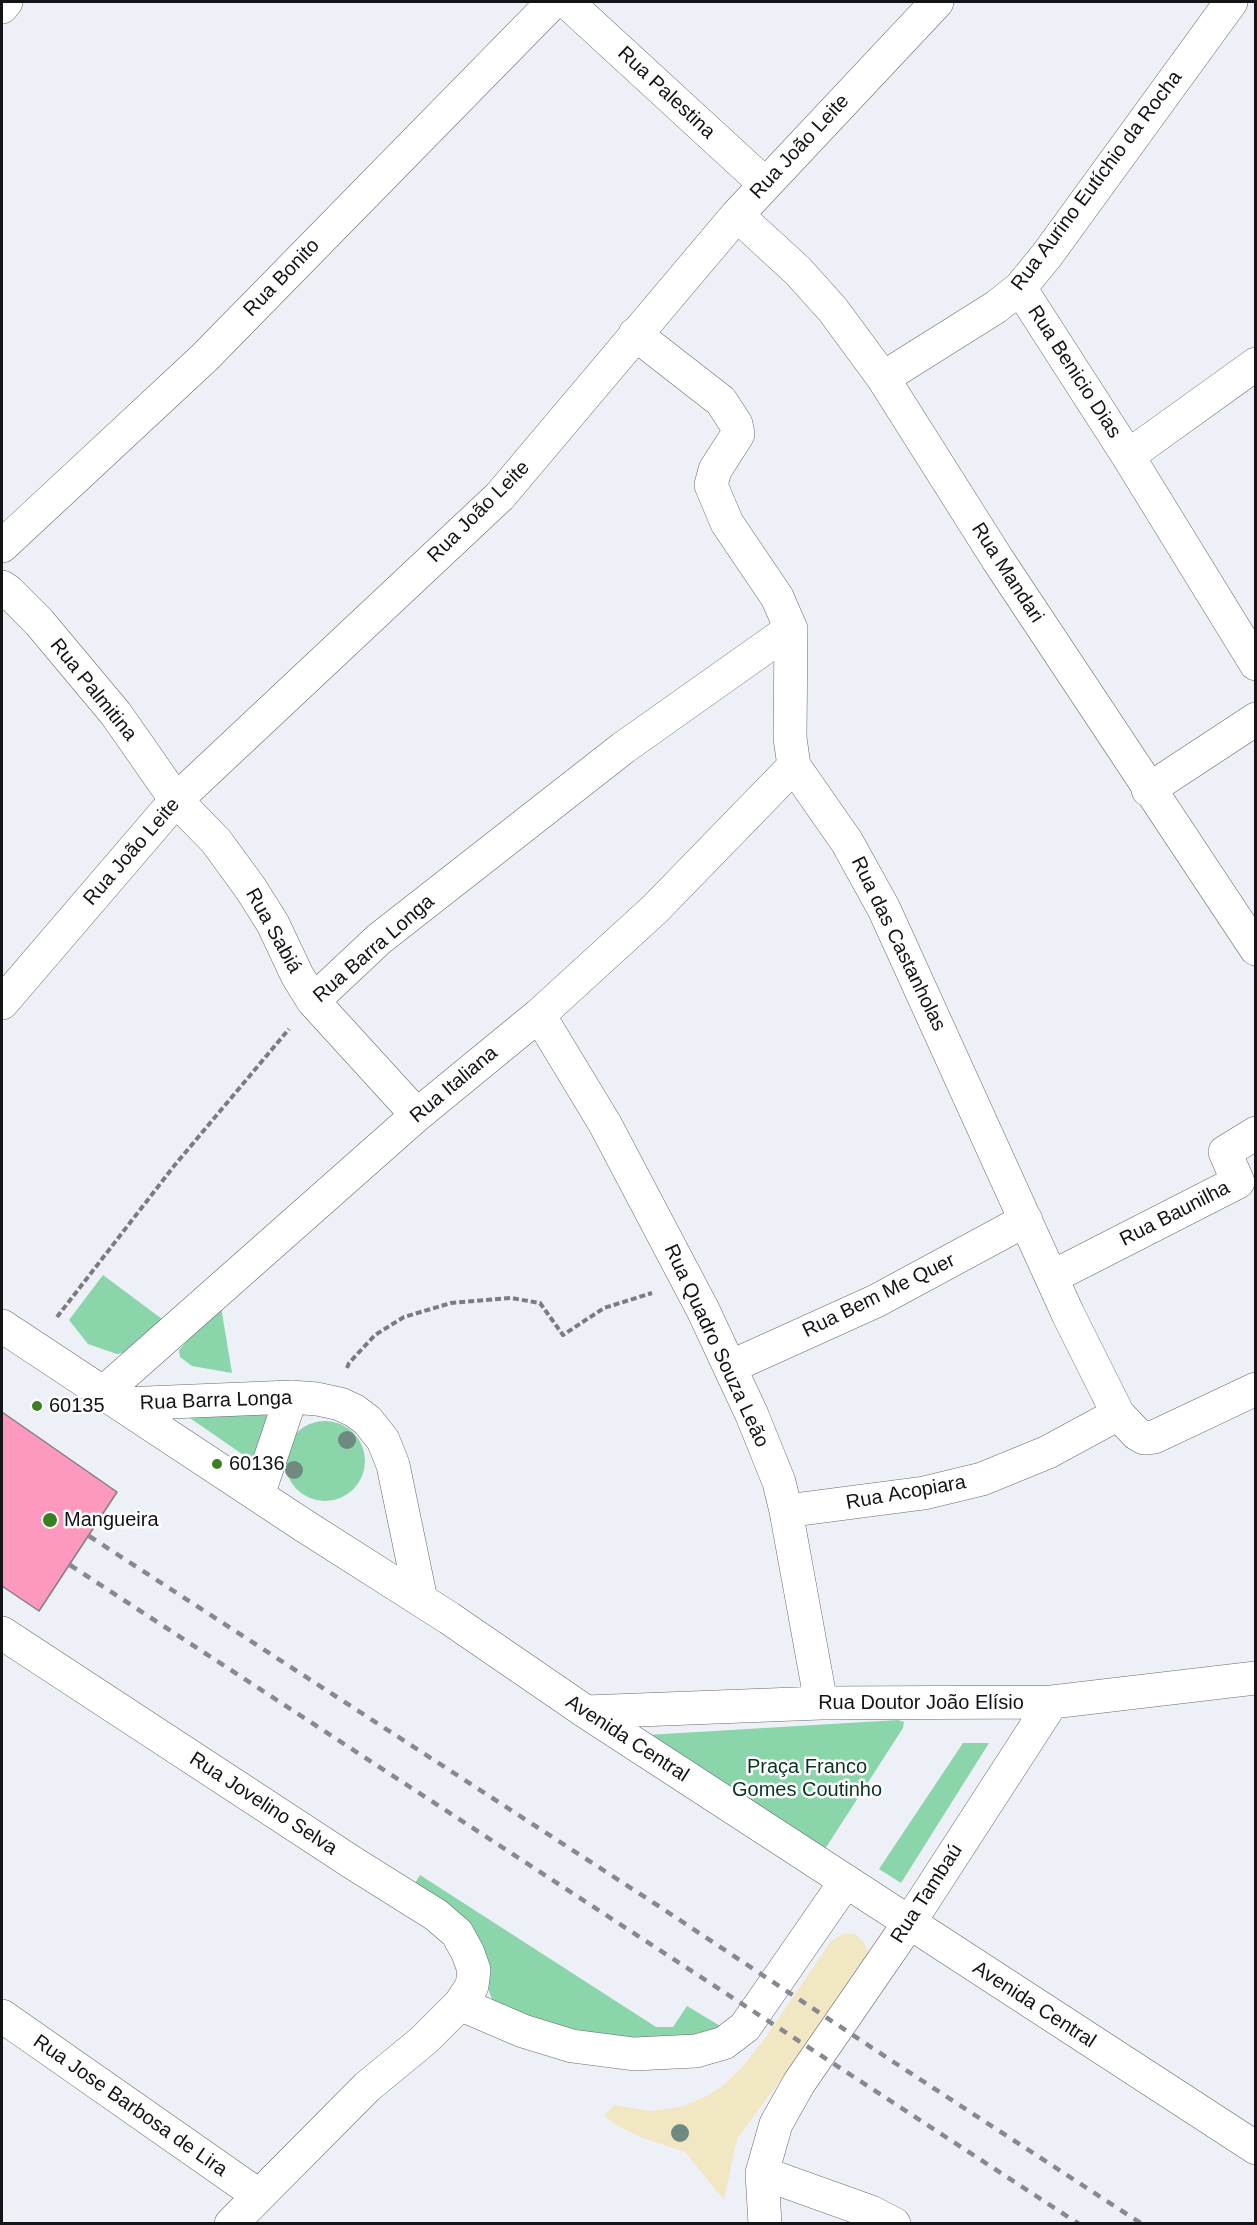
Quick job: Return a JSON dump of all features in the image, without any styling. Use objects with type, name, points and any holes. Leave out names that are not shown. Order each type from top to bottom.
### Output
[{"type":"street","points":[[2,7],[6,2]]},
{"type":"street","name":"Rua Bonito","points":[[2,546],[204,358],[553,2]]},
{"type":"street","name":"Rua Palestina","points":[[567,2],[765,184]]},
{"type":"street","name":"Rua João Leite","points":[[2,1003],[176,800],[500,496],[737,215],[937,2]]},
{"type":"street","name":"Rua Aurino Eutíchio da Rocha","points":[[883,378],[996,307],[1020,288],[1054,245],[1231,2]]},
{"type":"street","name":"Rua Mandari","points":[[737,215],[798,271],[833,310],[883,378],[1005,570],[1256,949]]},
{"type":"street","name":"Rua Benicio Dias","points":[[1020,288],[1128,456],[1256,664]]},
{"type":"street","name":"Rua das Castanholas","points":[[635,334],[721,401],[736,424],[738,434],[715,470],[711,485],[727,523],[777,597],[791,629],[790,738],[794,766],[847,842],[884,909],[1052,1277],[1124,1419]]},
{"type":"street","points":[[1128,456],[1256,364]]},
{"type":"street","name":"Rua Palmitina","points":[[2,587],[39,622],[116,714],[176,800]]},
{"type":"street","name":"Rua Barra Longa","points":[[313,1001],[379,939],[623,748],[791,629]]},
{"type":"street","points":[[1149,790],[1256,719]]},
{"type":"street","name":"Rua Italiana","points":[[113,1398],[417,1115],[539,1015],[655,909],[794,766]]},
{"type":"street","name":"Rua Sabiá","points":[[176,800],[216,841],[251,888],[273,924],[297,975],[313,1001],[417,1115]]},
{"type":"street","name":"Rua Quadro Souza Leão","points":[[539,1015],[605,1124],[703,1310],[730,1366],[779,1482],[821,1703]]},
{"type":"street","name":"Rua Baunilha","points":[[1052,1277],[1238,1182],[1225,1152],[1256,1133]]},
{"type":"street","name":"Rua Bem Me Quer","points":[[730,1366],[876,1302],[1026,1220]]},
{"type":"street","name":"Avenida Central","points":[[2,1326],[421,1600],[586,1712],[1256,2148]]},
{"type":"street","points":[[1124,1419],[1137,1434],[1144,1438],[1154,1437],[1256,1389]]},
{"type":"street","points":[[258,1495],[291,1397]]},
{"type":"street","name":"Rua Barra Longa","points":[[113,1398],[291,1397],[317,1399],[340,1404],[356,1411],[368,1421],[383,1440],[393,1465],[421,1600]]},
{"type":"street","name":"Rua Acopiara","points":[[786,1511],[924,1493],[982,1479],[1124,1419]]},
{"type":"street","name":"Rua Jovelino Selva","points":[[2,1633],[436,1915],[457,1933],[468,1953],[474,1970],[472,1986],[460,2004],[424,2040],[367,2087],[231,2223]]},
{"type":"street","name":"Rua Doutor João Elísio","points":[[586,1712],[821,1703],[1052,1702],[1256,1678]]},
{"type":"street","name":"Rua Tambaú","points":[[765,2223],[762,2173],[776,2124],[799,2083],[909,1923],[1052,1702]]},
{"type":"street","points":[[460,2004],[523,2031],[572,2046],[644,2054],[696,2051],[724,2043],[745,2027],[846,1881]]},
{"type":"street","name":"Rua Jose Barbosa de Lira","points":[[2,2016],[258,2195]]},
{"type":"street","points":[[762,2173],[871,2212],[894,2223]]},
{"type":"path","name":"Rua Barra Longa","points":[[34,1347],[174,1166],[313,1001]]},
{"type":"path","points":[[340,1404],[349,1362],[375,1335],[404,1317],[452,1303],[511,1298],[540,1302],[564,1335],[604,1308],[687,1283]]},
{"type":"green space","points":[[103,1275],[166,1322],[148,1348],[117,1354],[88,1344],[69,1320]]},
{"type":"green space","points":[[221,1304],[232,1373],[192,1366],[180,1357],[179,1350]]},
{"type":"green space","points":[[189,1406],[270,1416],[255,1463],[187,1416]]},
{"type":"green space","points":[[325,1421],[340,1424],[353,1433],[362,1446],[365,1461],[362,1476],[353,1489],[340,1498],[325,1501],[310,1498],[297,1489],[288,1476],[285,1461],[288,1446],[297,1433],[310,1424]]},
{"type":"green space","name":"Praça Franco Gomes Coutinho","points":[[898,1720],[904,1722],[903,1728],[825,1849],[647,1735]]},
{"type":"green space","points":[[963,1743],[989,1743],[901,1883],[879,1869]]},
{"type":"green space","points":[[420,1875],[656,2027],[673,2027],[687,2006],[727,2030],[655,2063],[493,2002],[484,1977],[412,1888]]},
{"type":"sand","points":[[845,1933],[855,1934],[864,1942],[869,1954],[865,1965],[737,2139],[724,2200],[685,2152],[640,2137],[604,2116],[614,2105],[650,2111],[681,2107],[707,2096],[724,2085],[744,2065],[766,2037],[831,1941]]},
{"type":"building","name":"Mangueira","points":[[2,1412],[117,1492],[39,1611],[2,1586]]},
{"type":"railway","points":[[89,1536],[1142,2224]]},
{"type":"railway","points":[[70,1565],[1079,2224]]},
{"type":"place","name":"60135","points":[[37,1406]]},
{"type":"place","name":"60136","points":[[217,1464]]},
{"type":"place","name":"Mangueira","points":[[50,1520]]}]
